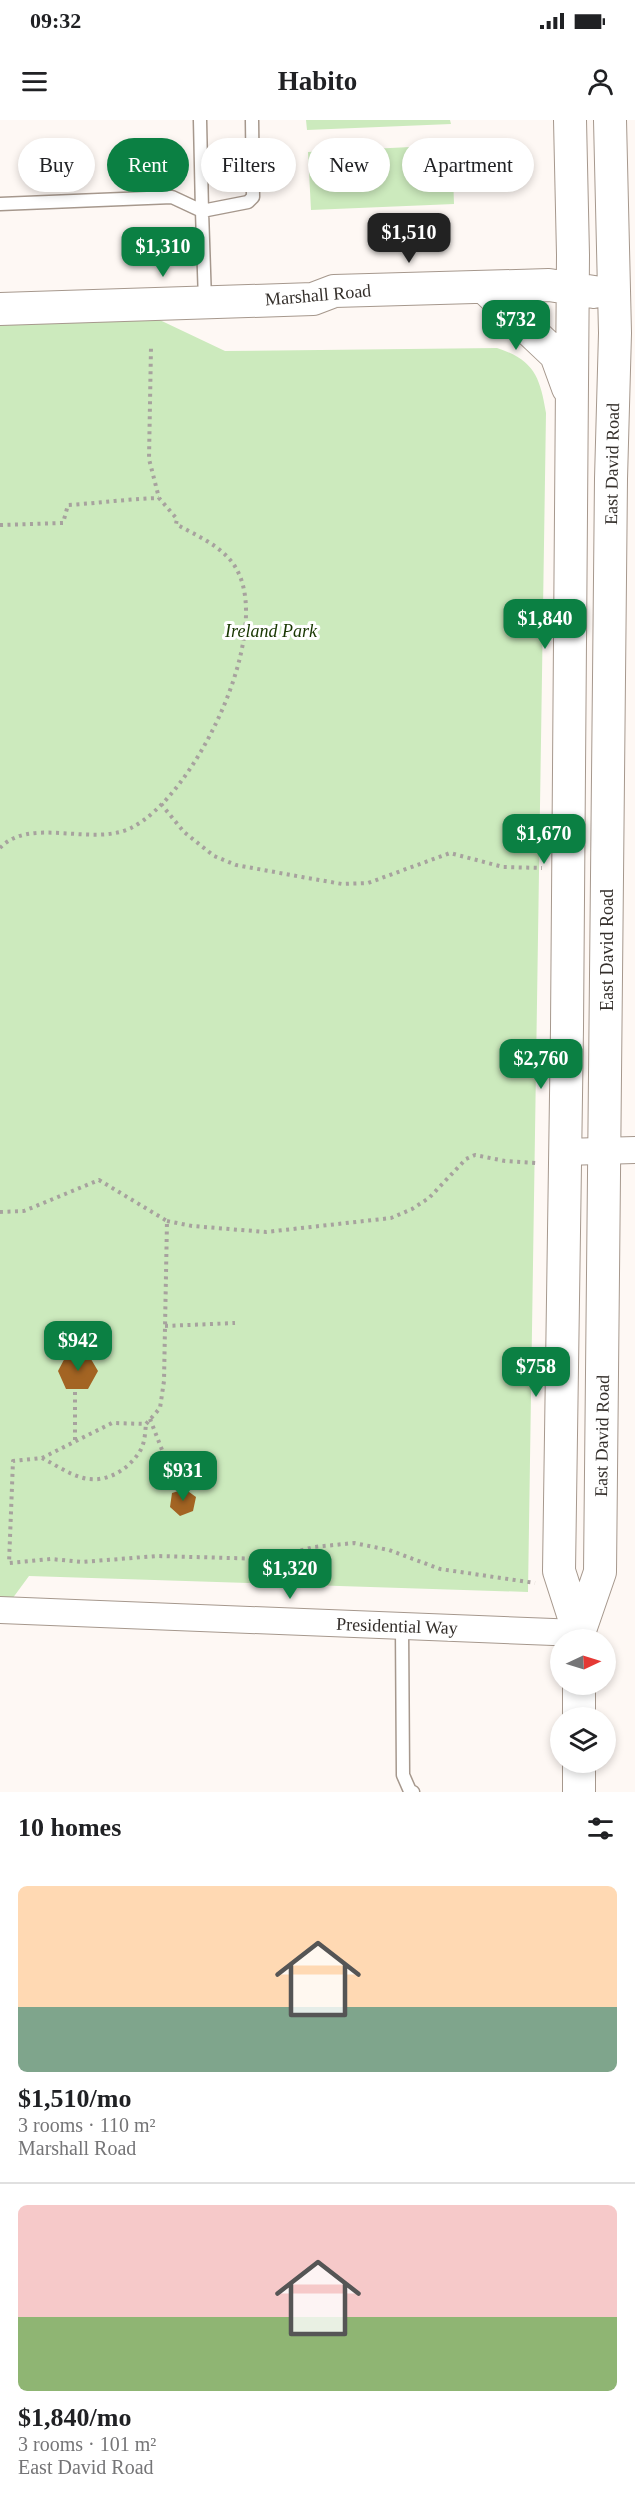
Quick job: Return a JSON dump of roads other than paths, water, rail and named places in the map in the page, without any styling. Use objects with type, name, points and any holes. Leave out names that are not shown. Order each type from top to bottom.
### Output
[{"type":"street","points":[[570,120],[573,288],[567,1017],[554,1158],[559,1571],[577,1629]]},
{"type":"street","name":"East David Road","points":[[581,1629],[600,1572],[620,1151],[624,296],[610,120]]},
{"type":"street","name":"Marshall Road","points":[[0,309],[313,298],[334,291],[549,285],[624,296]]},
{"type":"street","points":[[484,287],[556,355],[572,399]]},
{"type":"street","points":[[554,1158],[620,1151]]},
{"type":"street","name":"Presidential Way","points":[[0,1610],[550,1635]]},
{"type":"street","points":[[579,1773],[579,1792]]},
{"type":"lane","points":[[200,120],[205,301]]},
{"type":"lane","points":[[0,204],[172,197],[202,211],[248,202],[253,197],[252,120]]},
{"type":"lane","points":[[402,1627],[404,1775],[410,1791],[413,1792]]},
{"type":"park label","name":"Ireland Park","points":[[271,631]]}]
